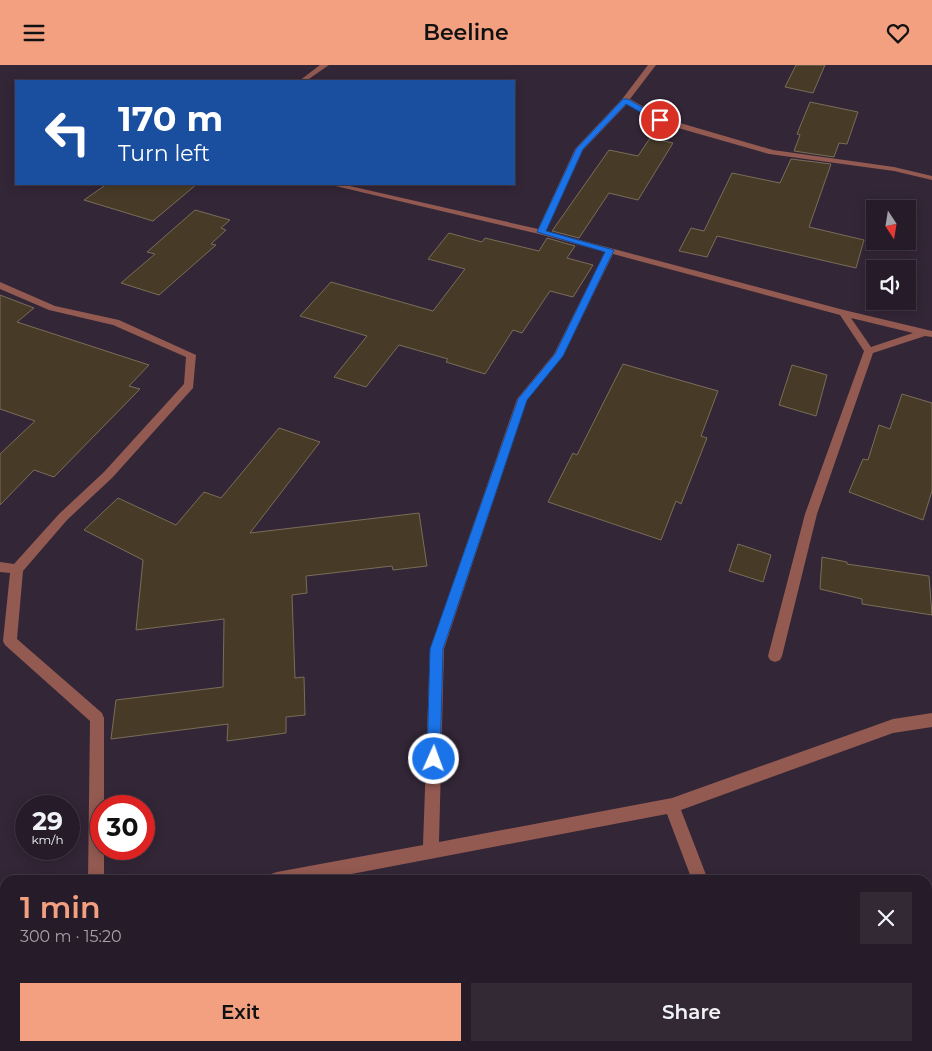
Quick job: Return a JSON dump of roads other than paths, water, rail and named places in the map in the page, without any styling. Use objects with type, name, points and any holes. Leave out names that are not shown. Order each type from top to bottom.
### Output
[{"type":"street","points":[[303,80],[325,65]]},
{"type":"street","points":[[541,232],[580,149],[626,100],[652,65]]},
{"type":"street","points":[[626,100],[660,120],[772,152],[894,169],[932,178]]},
{"type":"street","points":[[335,185],[541,232],[927,334]]},
{"type":"street","points":[[431,851],[437,649],[522,399],[558,356],[610,250]]},
{"type":"street","points":[[0,285],[52,308],[116,322],[191,355],[189,385],[108,475],[63,517],[17,569],[10,641],[97,718],[96,875]]},
{"type":"street","points":[[843,313],[869,351]]},
{"type":"street","points":[[869,351],[927,334]]},
{"type":"street","points":[[775,656],[811,514],[869,351]]},
{"type":"street","points":[[0,567],[17,569]]},
{"type":"street","points":[[304,875],[672,806],[893,726],[932,719]]},
{"type":"street","points":[[672,806],[698,875]]}]
